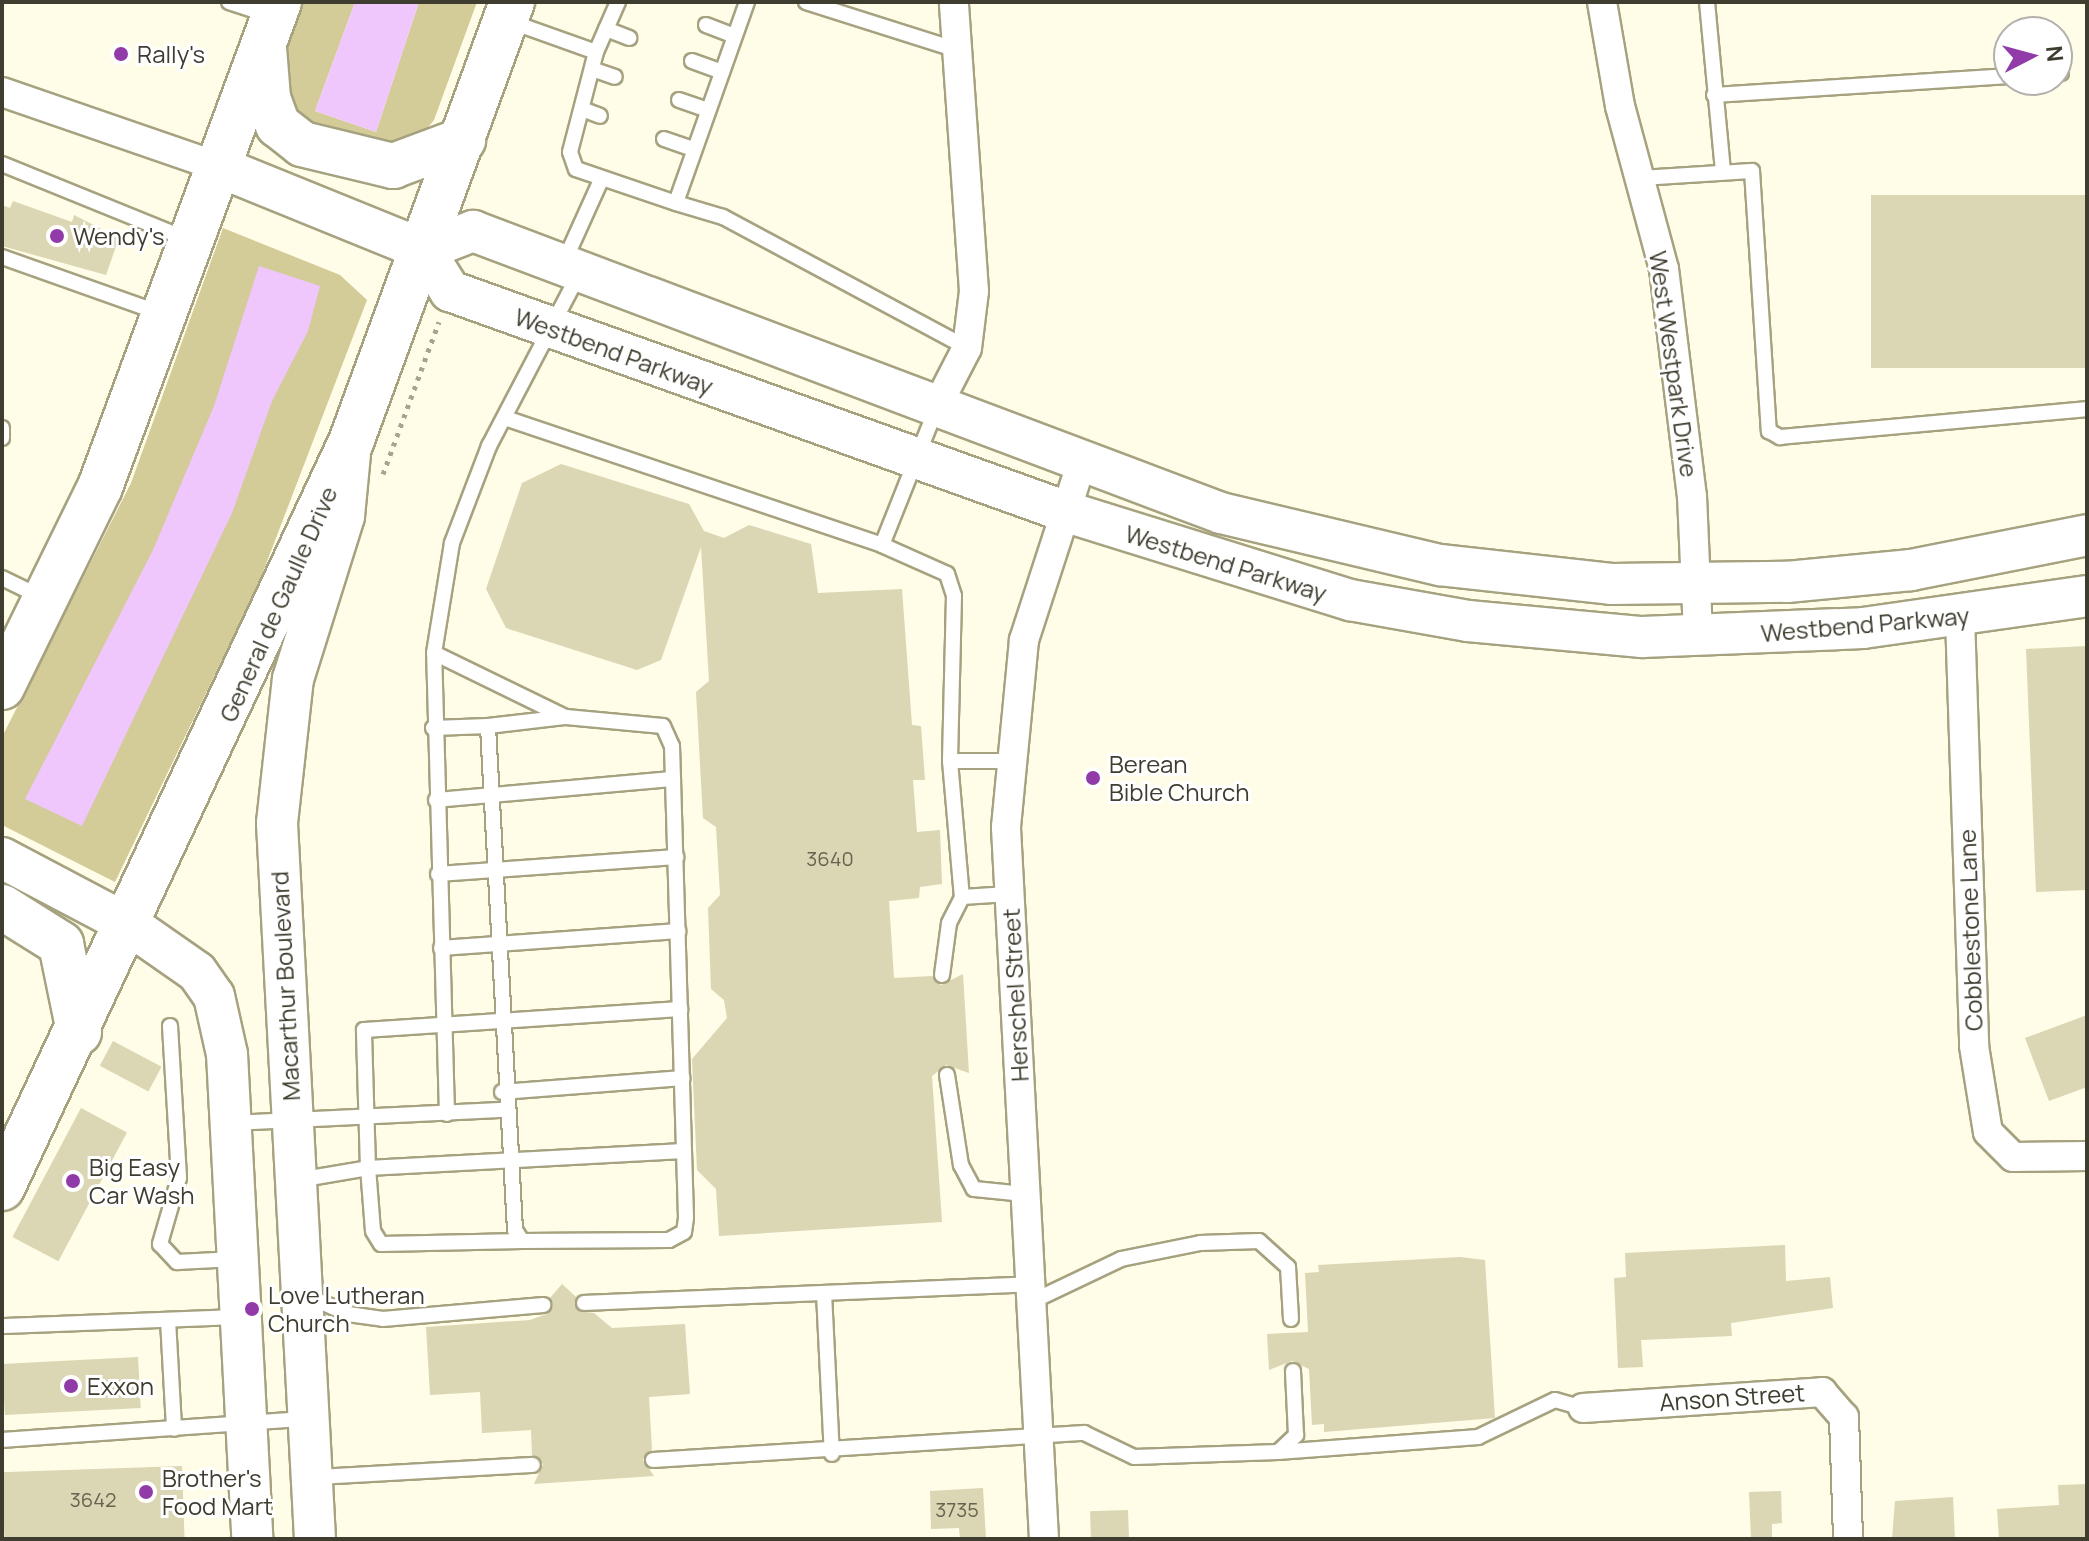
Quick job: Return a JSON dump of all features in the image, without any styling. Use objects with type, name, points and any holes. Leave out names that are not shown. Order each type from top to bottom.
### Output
[{"type":"main road","name":"General de Gaulle Drive","points":[[2,1188],[131,926],[351,442],[424,250],[508,11]]},
{"type":"main road","points":[[272,20],[268,98],[278,125],[302,144],[393,166],[463,140]]},
{"type":"main road","points":[[8,663],[47,600],[100,487],[272,20]]},
{"type":"main road","points":[[2,907],[61,944],[79,1032]]},
{"type":"street","points":[[937,406],[967,348],[974,291],[954,2]]},
{"type":"street","name":"West Westpark Drive","points":[[1602,2],[1640,178],[1664,269],[1697,584],[1698,636]]},
{"type":"street","points":[[2,92],[217,166],[424,250]]},
{"type":"street","name":"Westbend Parkway","points":[[2087,535],[1911,570],[1697,584],[1611,584],[1440,565],[1221,513],[473,231],[424,250],[450,291],[1064,511],[1350,600],[1468,621],[1698,636],[1960,617],[2087,596]]},
{"type":"street","name":"Macarthur Boulevard","points":[[315,1539],[293,1121],[279,930],[280,781],[293,679],[344,516],[351,442]]},
{"type":"street","name":"Herschel Street","points":[[1044,1539],[1009,894],[1009,761],[1024,640],[1082,461]]},
{"type":"street","name":"Cobblestone Lane","points":[[1960,617],[1974,1046],[1988,1132],[2013,1157],[2087,1156]]},
{"type":"street","points":[[2,858],[131,926],[197,972],[214,996],[227,1054],[252,1539]]},
{"type":"street","name":"Anson Street","points":[[1583,1408],[1822,1392],[1844,1417],[1848,1539]]},
{"type":"lane","points":[[229,2],[272,20]]},
{"type":"lane","points":[[618,2],[596,52],[570,152],[576,169],[723,217],[967,348]]},
{"type":"lane","points":[[676,203],[747,2]]},
{"type":"lane","points":[[806,2],[957,50]]},
{"type":"lane","points":[[1707,2],[1723,172]]},
{"type":"lane","points":[[508,11],[596,52]]},
{"type":"lane","points":[[706,25],[734,36]]},
{"type":"lane","points":[[606,29],[629,38]]},
{"type":"lane","points":[[692,61],[722,72]]},
{"type":"lane","points":[[592,69],[615,77]]},
{"type":"lane","points":[[1714,95],[1993,77]]},
{"type":"lane","points":[[679,100],[708,110]]},
{"type":"lane","points":[[582,109],[600,116]]},
{"type":"lane","points":[[664,139],[693,149]]},
{"type":"lane","points":[[2,164],[191,240]]},
{"type":"lane","points":[[1640,178],[1752,171],[1769,431],[1780,437],[2087,409]]},
{"type":"lane","points":[[447,1114],[433,728],[434,653],[452,543],[505,418],[555,330],[602,178]]},
{"type":"lane","points":[[2,257],[165,315]]},
{"type":"lane","points":[[882,545],[937,406]]},
{"type":"lane","points":[[505,418],[882,545],[947,574],[954,596],[950,761],[962,897],[949,923],[942,975]]},
{"type":"lane","points":[[2,428],[2,438]]},
{"type":"lane","points":[[2,578],[47,600]]},
{"type":"lane","points":[[434,653],[566,717]]},
{"type":"lane","points":[[433,728],[488,726],[566,717],[663,726],[673,779],[676,857],[684,1151],[684,1232],[669,1240],[381,1244],[373,1231],[364,1121],[364,1030],[680,1009]]},
{"type":"lane","points":[[488,726],[503,1110],[507,1165],[522,1241]]},
{"type":"lane","points":[[950,761],[1009,761]]},
{"type":"lane","points":[[436,800],[673,779]]},
{"type":"lane","points":[[438,874],[676,857]]},
{"type":"lane","points":[[962,897],[1009,894]]},
{"type":"lane","points":[[441,948],[678,931]]},
{"type":"lane","points":[[170,1026],[179,1178],[160,1244],[177,1262],[237,1259]]},
{"type":"lane","points":[[947,1075],[961,1165],[974,1189],[1025,1194]]},
{"type":"lane","points":[[502,1092],[682,1078]]},
{"type":"lane","points":[[229,1123],[364,1121],[503,1110]]},
{"type":"lane","points":[[296,1180],[368,1168],[507,1165],[684,1151]]},
{"type":"lane","points":[[584,1303],[824,1293],[1030,1293],[1121,1259],[1200,1243],[1259,1241],[1288,1267],[1291,1319]]},
{"type":"lane","points":[[824,1293],[832,1454]]},
{"type":"lane","points":[[303,1295],[348,1314],[383,1319],[543,1305]]},
{"type":"lane","points":[[2,1326],[240,1316]]},
{"type":"lane","points":[[168,1320],[174,1429]]},
{"type":"lane","points":[[1278,1452],[1296,1435],[1293,1371]]},
{"type":"lane","points":[[653,1460],[832,1454],[1084,1433],[1134,1457],[1278,1452],[1478,1437],[1555,1400],[1583,1408]]},
{"type":"lane","points":[[2,1440],[309,1419]]},
{"type":"lane","points":[[311,1477],[533,1465]]},
{"type":"path","points":[[379,483],[439,321]]},
{"type":"shaded area","points":[[298,2],[355,2],[315,111],[376,132],[419,2],[477,2],[434,120],[412,147],[377,151],[298,124],[278,59]]},
{"type":"shaded area","points":[[355,2],[419,2],[376,132],[315,111]]},
{"type":"shaded area","points":[[223,228],[340,275],[367,300],[258,585],[115,882],[2,825],[2,737],[131,483]]},
{"type":"shaded area","points":[[259,266],[320,286],[308,331],[272,401],[232,513],[82,826],[25,799],[153,550],[214,406]]},
{"type":"building","points":[[1871,195],[2087,195],[2087,368],[1871,368]]},
{"type":"building","name":"Wendy's","points":[[13,201],[72,222],[74,215],[119,238],[106,275],[2,246],[2,205],[10,208]]},
{"type":"building","points":[[561,464],[689,504],[704,531],[724,538],[749,525],[811,544],[818,593],[902,589],[912,725],[921,726],[925,780],[913,780],[917,832],[940,830],[942,884],[920,887],[919,898],[889,901],[894,978],[932,976],[941,985],[963,974],[969,1073],[946,1065],[932,1076],[942,1222],[719,1236],[716,1189],[697,1170],[692,1059],[727,1018],[724,1000],[711,989],[708,908],[720,895],[716,827],[703,818],[696,692],[709,681],[701,547],[661,660],[637,670],[506,628],[486,589],[522,483]]},
{"type":"building","points":[[2087,646],[2087,890],[2036,892],[2026,649]]},
{"type":"building","points":[[2087,1015],[2087,1087],[2049,1101],[2025,1038]]},
{"type":"building","points":[[113,1041],[162,1067],[148,1092],[100,1066]]},
{"type":"building","name":"Big Easy Car Wash","points":[[81,1108],[127,1132],[58,1261],[12,1237]]},
{"type":"building","points":[[1785,1245],[1786,1281],[1830,1277],[1833,1308],[1731,1323],[1732,1336],[1641,1340],[1643,1367],[1618,1368],[1614,1278],[1626,1277],[1625,1253]]},
{"type":"building","points":[[1460,1257],[1485,1260],[1495,1418],[1324,1432],[1324,1424],[1312,1425],[1309,1369],[1292,1361],[1269,1370],[1267,1334],[1308,1332],[1305,1273],[1319,1272],[1318,1265]]},
{"type":"building","points":[[562,1284],[576,1297],[579,1311],[594,1313],[612,1328],[685,1324],[690,1394],[649,1397],[652,1450],[643,1460],[654,1476],[534,1484],[543,1464],[532,1455],[531,1430],[482,1433],[480,1392],[430,1395],[426,1327],[530,1320],[549,1313],[550,1298]]},
{"type":"building","name":"Exxon","points":[[138,1357],[141,1408],[5,1415],[2,1364]]},
{"type":"building","points":[[182,1466],[185,1539],[4,1539],[2,1472]]},
{"type":"building","points":[[2087,1484],[2087,1539],[1999,1539],[1997,1509],[2059,1505],[2058,1485]]},
{"type":"building","points":[[983,1488],[986,1539],[960,1539],[959,1528],[931,1529],[930,1491]]},
{"type":"building","points":[[1781,1491],[1782,1523],[1772,1524],[1772,1539],[1751,1539],[1749,1492]]},
{"type":"building","points":[[1953,1497],[1955,1539],[1892,1539],[1895,1501]]},
{"type":"building","points":[[1128,1510],[1129,1539],[1091,1539],[1090,1511]]},
{"type":"place","name":"Rally's","points":[[121,54]]},
{"type":"place","name":"Wendy's","points":[[57,236]]},
{"type":"place","name":"Berean Bible Church","points":[[1093,778]]},
{"type":"place","name":"Big Easy Car Wash","points":[[73,1181]]},
{"type":"place","name":"Love Lutheran Church","points":[[252,1309]]},
{"type":"place","name":"Exxon","points":[[71,1386]]},
{"type":"place","name":"Brother's Food Mart","points":[[146,1492]]}]
